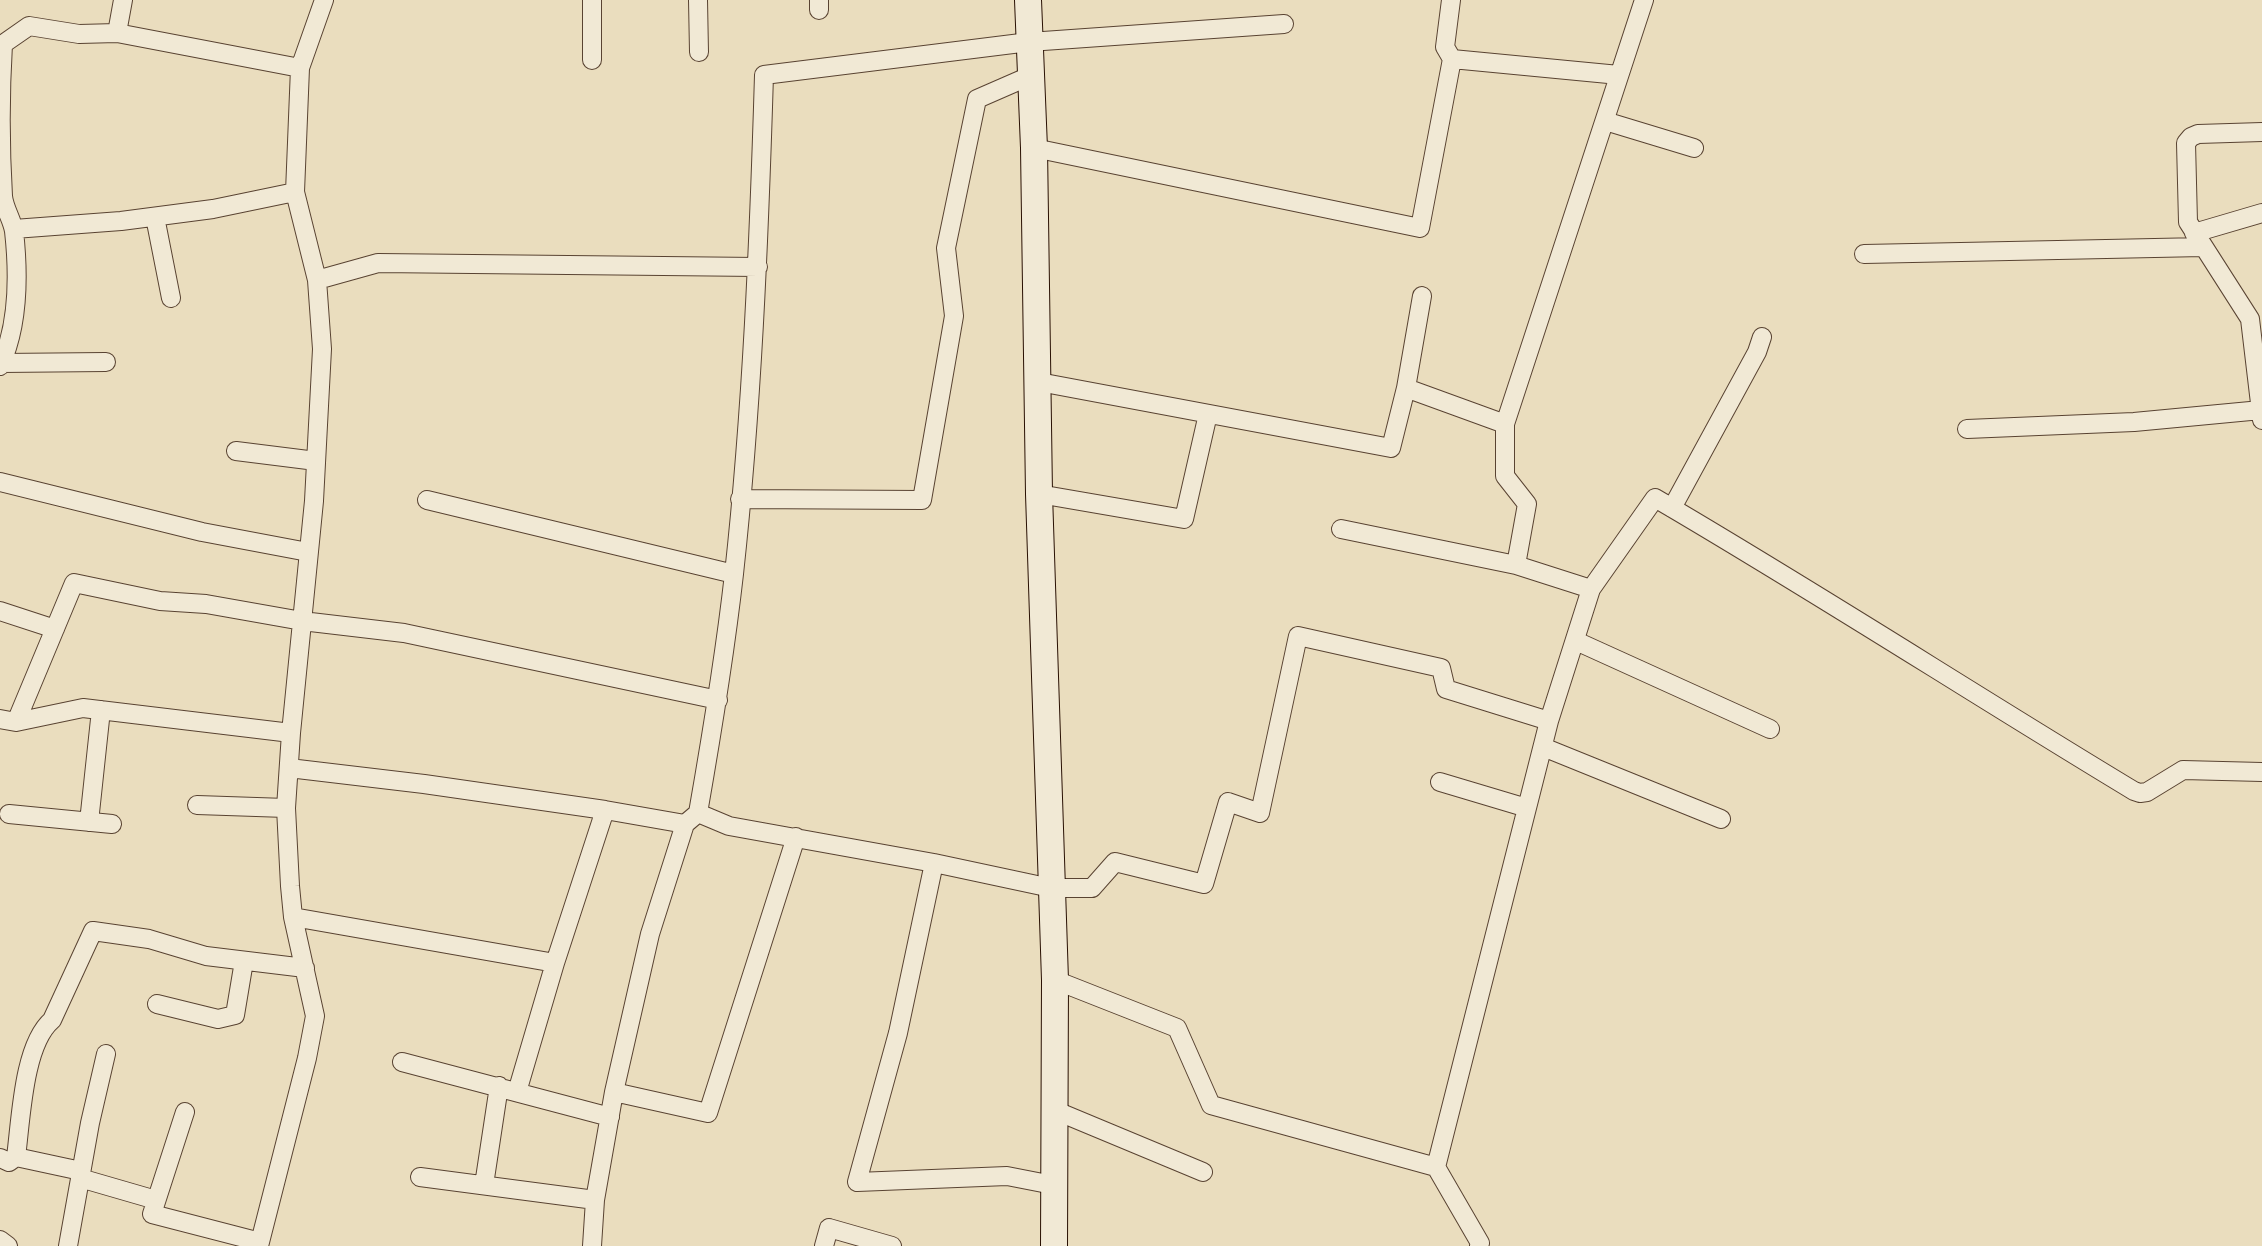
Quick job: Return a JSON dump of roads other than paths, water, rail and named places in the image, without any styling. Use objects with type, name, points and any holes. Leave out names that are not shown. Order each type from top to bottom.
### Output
[{"type":"street","points":[[117,33],[123,0]]},
{"type":"street","points":[[185,1112],[152,1214],[259,1244],[307,1058],[315,1016],[294,917],[286,807],[314,501],[322,349],[317,280],[295,192],[300,68],[324,0]]},
{"type":"street","points":[[592,0],[592,60]]},
{"type":"street","points":[[698,0],[699,52]]},
{"type":"street","points":[[1028,0],[1035,148],[1039,494],[1055,980],[1054,1246]]},
{"type":"street","points":[[1035,148],[1420,228],[1452,59],[1445,47],[1451,0]]},
{"type":"street","points":[[1516,565],[1527,504],[1505,476],[1505,424],[1644,0]]},
{"type":"street","points":[[592,1246],[595,1200],[614,1092],[650,934],[691,818],[718,700],[734,573],[758,267],[764,75],[1029,42],[1284,24]]},
{"type":"street","points":[[106,362],[1,365],[9,348],[16,303],[14,229],[3,199],[2,187],[0,81],[3,44],[29,26],[79,33],[117,33],[300,68]]},
{"type":"street","points":[[1452,59],[1619,75]]},
{"type":"street","points":[[740,500],[922,500],[954,316],[946,248],[977,99],[1032,75]]},
{"type":"street","points":[[1605,121],[1694,148]]},
{"type":"street","points":[[1967,429],[2261,415],[2250,319],[2188,222],[2187,143],[2191,137],[2198,134],[2262,132]]},
{"type":"street","points":[[14,229],[121,222],[213,209],[295,192]]},
{"type":"street","points":[[1864,254],[2199,240],[2262,213]]},
{"type":"street","points":[[155,217],[171,298]]},
{"type":"street","points":[[317,280],[378,263],[758,267]]},
{"type":"street","points":[[1039,382],[1391,448],[1406,388],[1422,296]]},
{"type":"street","points":[[1671,508],[1757,352],[1762,338]]},
{"type":"street","points":[[1406,388],[1505,424]]},
{"type":"street","points":[[1039,494],[1184,519],[1208,414]]},
{"type":"street","points":[[236,451],[316,461]]},
{"type":"street","points":[[0,482],[202,532],[308,552]]},
{"type":"street","points":[[1479,1246],[1480,1243],[1436,1167],[1549,721],[1591,588],[1655,498],[1769,565],[2134,791],[2147,792],[2183,770],[2262,772]]},
{"type":"street","points":[[427,500],[734,573]]},
{"type":"street","points":[[1341,529],[1516,565],[1591,588]]},
{"type":"street","points":[[8,720],[55,629],[74,583],[160,601],[206,604],[302,621],[404,633],[718,700]]},
{"type":"street","points":[[0,611],[55,629]]},
{"type":"street","points":[[289,768],[424,784],[605,810],[691,818],[934,863],[1051,888],[1092,888],[1115,862],[1204,884],[1228,802],[1260,813],[1298,636],[1441,668],[1446,689],[1549,721]]},
{"type":"street","points":[[1576,641],[1770,729]]},
{"type":"street","points":[[8,720],[83,708],[291,733]]},
{"type":"street","points":[[89,822],[101,710]]},
{"type":"street","points":[[1543,747],[1721,819]]},
{"type":"street","points":[[1440,782],[1527,808]]},
{"type":"street","points":[[197,805],[286,807]]},
{"type":"street","points":[[518,1092],[555,963],[605,810]]},
{"type":"street","points":[[9,814],[112,824]]},
{"type":"street","points":[[614,1092],[708,1113],[796,837]]},
{"type":"street","points":[[934,863],[898,1033],[856,1182],[1006,1176],[1053,1185]]},
{"type":"street","points":[[294,917],[555,963]]},
{"type":"street","points":[[156,1200],[81,1175],[8,1158],[26,1073],[42,1029],[52,1020],[93,931],[149,939],[206,956],[305,968]]},
{"type":"street","points":[[157,1004],[218,1019],[235,1015],[244,961]]},
{"type":"street","points":[[1055,980],[1177,1028],[1211,1105],[1436,1167]]},
{"type":"street","points":[[68,1246],[90,1123],[106,1054]]},
{"type":"street","points":[[402,1062],[610,1117]]},
{"type":"street","points":[[484,1185],[499,1086]]},
{"type":"street","points":[[1054,1110],[1203,1172]]},
{"type":"street","points":[[420,1177],[595,1200]]},
{"type":"street","points":[[824,1246],[830,1228],[892,1246]]}]
